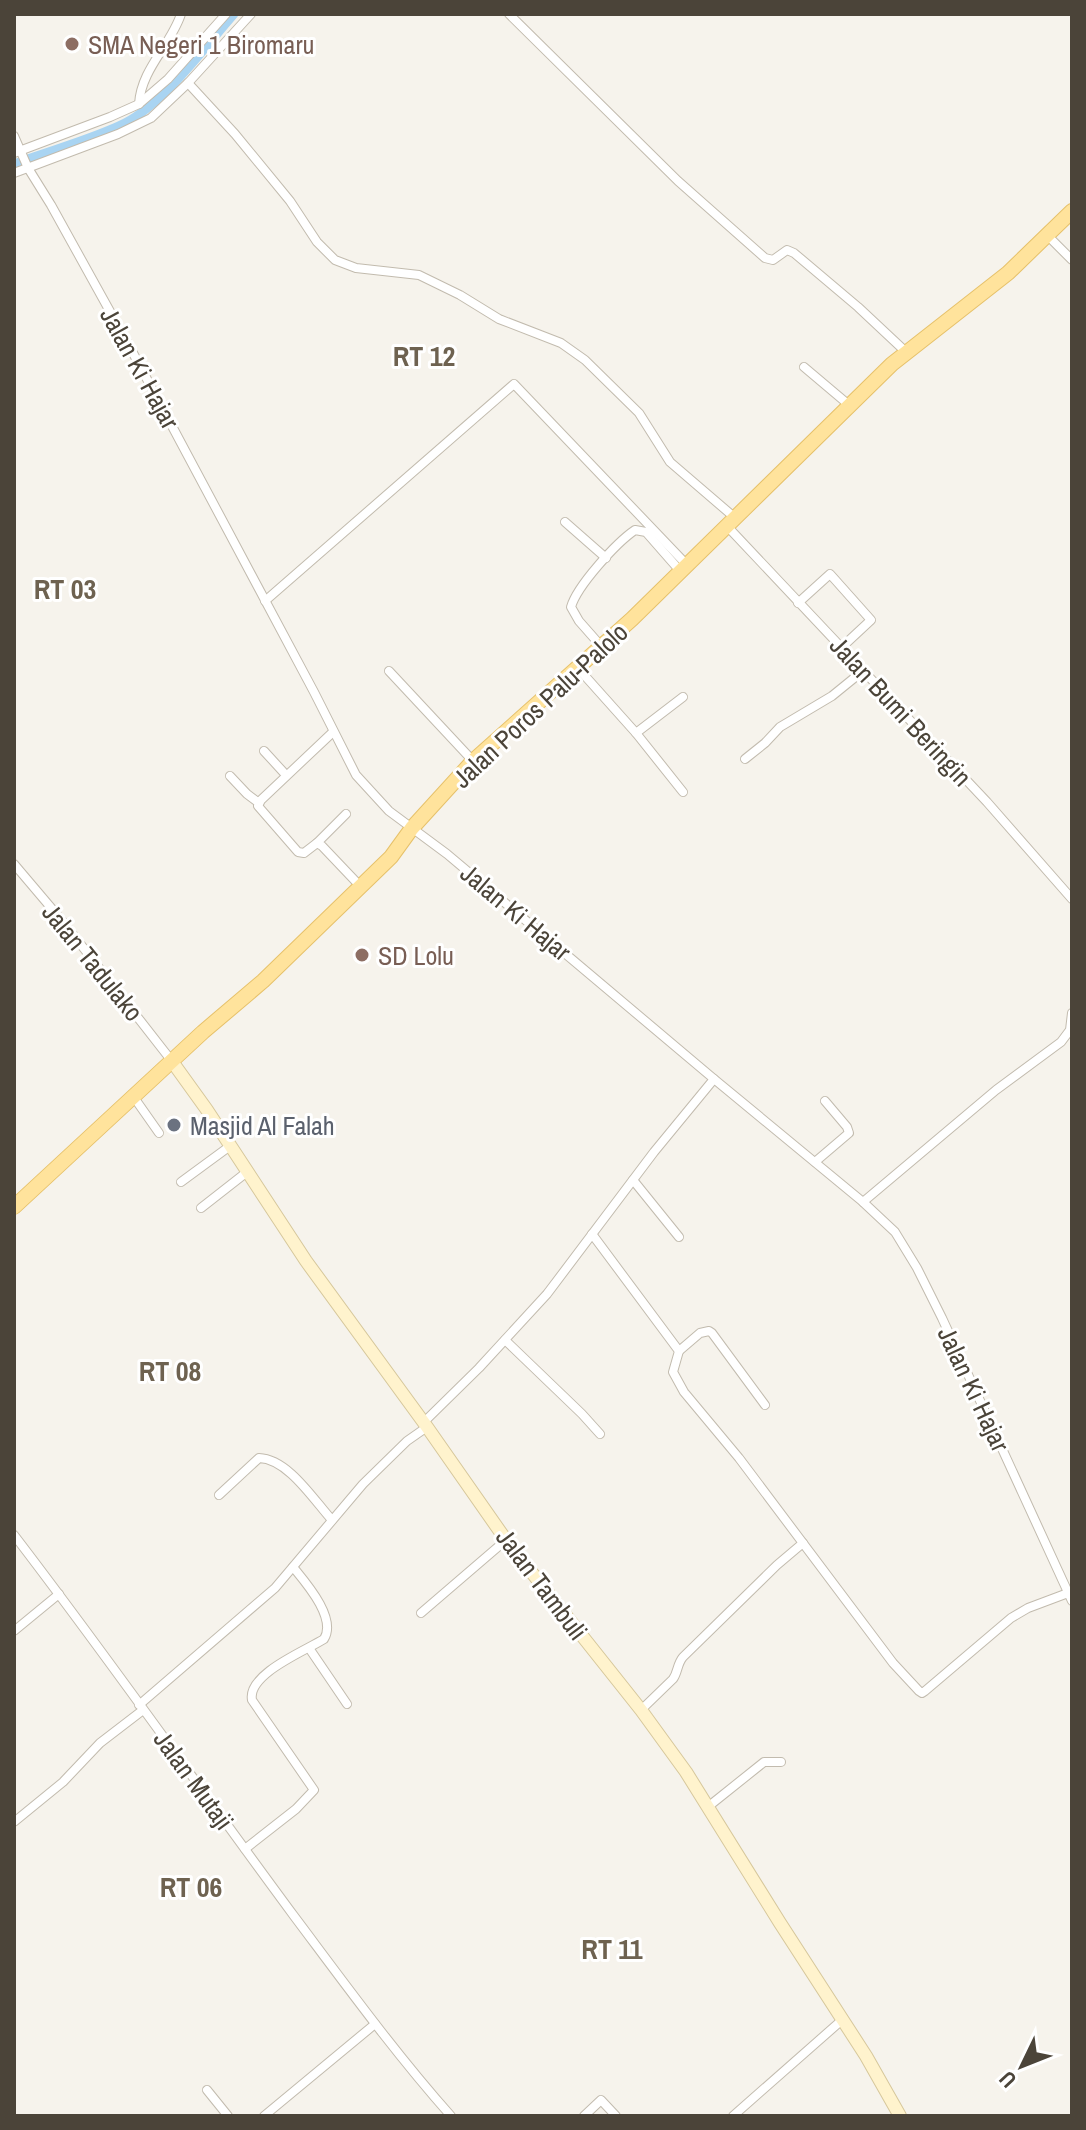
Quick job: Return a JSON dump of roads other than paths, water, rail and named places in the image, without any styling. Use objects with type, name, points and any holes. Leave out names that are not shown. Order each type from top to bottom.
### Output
[{"type":"main road","name":"Jalan Poros Palu-Palolo","points":[[14,1207],[171,1060],[263,981],[361,887],[391,857],[412,828],[473,761],[684,568],[849,405],[906,352],[1008,273],[1072,211]]},
{"type":"street","points":[[139,104],[145,80],[177,27],[181,14]]},
{"type":"street","points":[[19,152],[139,104],[168,79],[226,14]]},
{"type":"street","points":[[14,173],[143,123],[188,83],[251,14]]},
{"type":"street","points":[[509,14],[678,181],[765,258],[773,260],[787,250],[794,253],[906,352]]},
{"type":"street","points":[[200,43],[214,55]]},
{"type":"street","name":"Jalan Bumi Beringin","points":[[188,83],[235,134],[290,201],[317,242],[335,260],[356,268],[419,275],[468,299],[499,319],[561,343],[585,360],[639,413],[670,462],[730,521],[798,603],[987,802],[1072,899]]},
{"type":"street","name":"Jalan Ki Hajar","points":[[14,136],[19,152],[129,346],[358,778],[383,805],[447,854],[895,1232],[917,1268],[1070,1597]]},
{"type":"street","points":[[1047,235],[1072,260]]},
{"type":"street","points":[[804,367],[849,405]]},
{"type":"street","points":[[265,601],[514,384],[684,568]]},
{"type":"street","points":[[565,522],[606,558]]},
{"type":"street","points":[[601,646],[571,607],[575,597],[606,558],[632,532],[643,530],[684,568]]},
{"type":"street","points":[[798,603],[830,574],[871,620],[842,647]]},
{"type":"street","points":[[577,667],[683,792]]},
{"type":"street","points":[[745,759],[780,727],[832,696],[864,670]]},
{"type":"street","points":[[389,671],[473,761]]},
{"type":"street","points":[[636,733],[683,697]]},
{"type":"street","points":[[259,803],[333,732]]},
{"type":"street","points":[[264,751],[286,775]]},
{"type":"street","points":[[230,776],[259,803],[261,810],[299,853],[306,852],[317,843],[346,814]]},
{"type":"street","points":[[317,843],[361,887]]},
{"type":"street","name":"Jalan Tadulako","points":[[14,864],[171,1060]]},
{"type":"street","points":[[863,1202],[996,1090],[1061,1042],[1070,1030],[1072,1013]]},
{"type":"street","name":"Jalan Tambuli","points":[[171,1060],[306,1261],[506,1540],[641,1710],[709,1806],[866,2056],[900,2116]]},
{"type":"street","points":[[14,1822],[63,1782],[100,1743],[275,1588],[383,1463],[425,1424],[547,1294],[714,1079]]},
{"type":"street","points":[[133,1096],[159,1133]]},
{"type":"street","points":[[815,1162],[849,1133],[825,1101]]},
{"type":"street","points":[[181,1182],[230,1146]]},
{"type":"street","points":[[201,1208],[247,1172]]},
{"type":"street","points":[[633,1180],[679,1237]]},
{"type":"street","points":[[592,1234],[679,1351]]},
{"type":"street","points":[[765,1405],[709,1331],[700,1333],[679,1351],[672,1369],[676,1379],[893,1663],[922,1693],[1014,1615],[1070,1597]]},
{"type":"street","points":[[505,1340],[600,1434]]},
{"type":"street","points":[[219,1495],[259,1458],[269,1459],[292,1475],[332,1520]]},
{"type":"street","name":"Jalan Mutaji","points":[[14,1535],[375,2024],[451,2116]]},
{"type":"street","points":[[421,1613],[506,1540]]},
{"type":"street","points":[[641,1710],[677,1675],[683,1657],[803,1543]]},
{"type":"street","points":[[245,1849],[296,1809],[314,1788],[251,1695],[252,1688],[266,1674],[328,1634],[328,1624],[316,1596],[293,1567]]},
{"type":"street","points":[[14,1631],[59,1594]]},
{"type":"street","points":[[309,1648],[347,1704]]},
{"type":"street","points":[[709,1806],[764,1762],[781,1762]]},
{"type":"street","points":[[733,2116],[842,2020]]},
{"type":"street","points":[[264,2116],[375,2024]]},
{"type":"street","points":[[207,2090],[228,2116]]},
{"type":"street","points":[[584,2116],[601,2100],[616,2116]]},
{"type":"waterway","points":[[14,164],[99,134],[140,114],[183,73],[234,14]]},
{"type":"place","name":"SMA Negeri 1 Biromaru","points":[[72,44]]},
{"type":"place","name":"SD Lolu","points":[[362,955]]},
{"type":"place","name":"Masjid Al Falah","points":[[174,1125]]},
{"type":"district","name":"RT 12","points":[[424,356]]},
{"type":"district","name":"RT 03","points":[[65,589]]},
{"type":"district","name":"RT 08","points":[[170,1371]]},
{"type":"district","name":"RT 06","points":[[191,1887]]},
{"type":"district","name":"RT 11","points":[[612,1949]]}]
